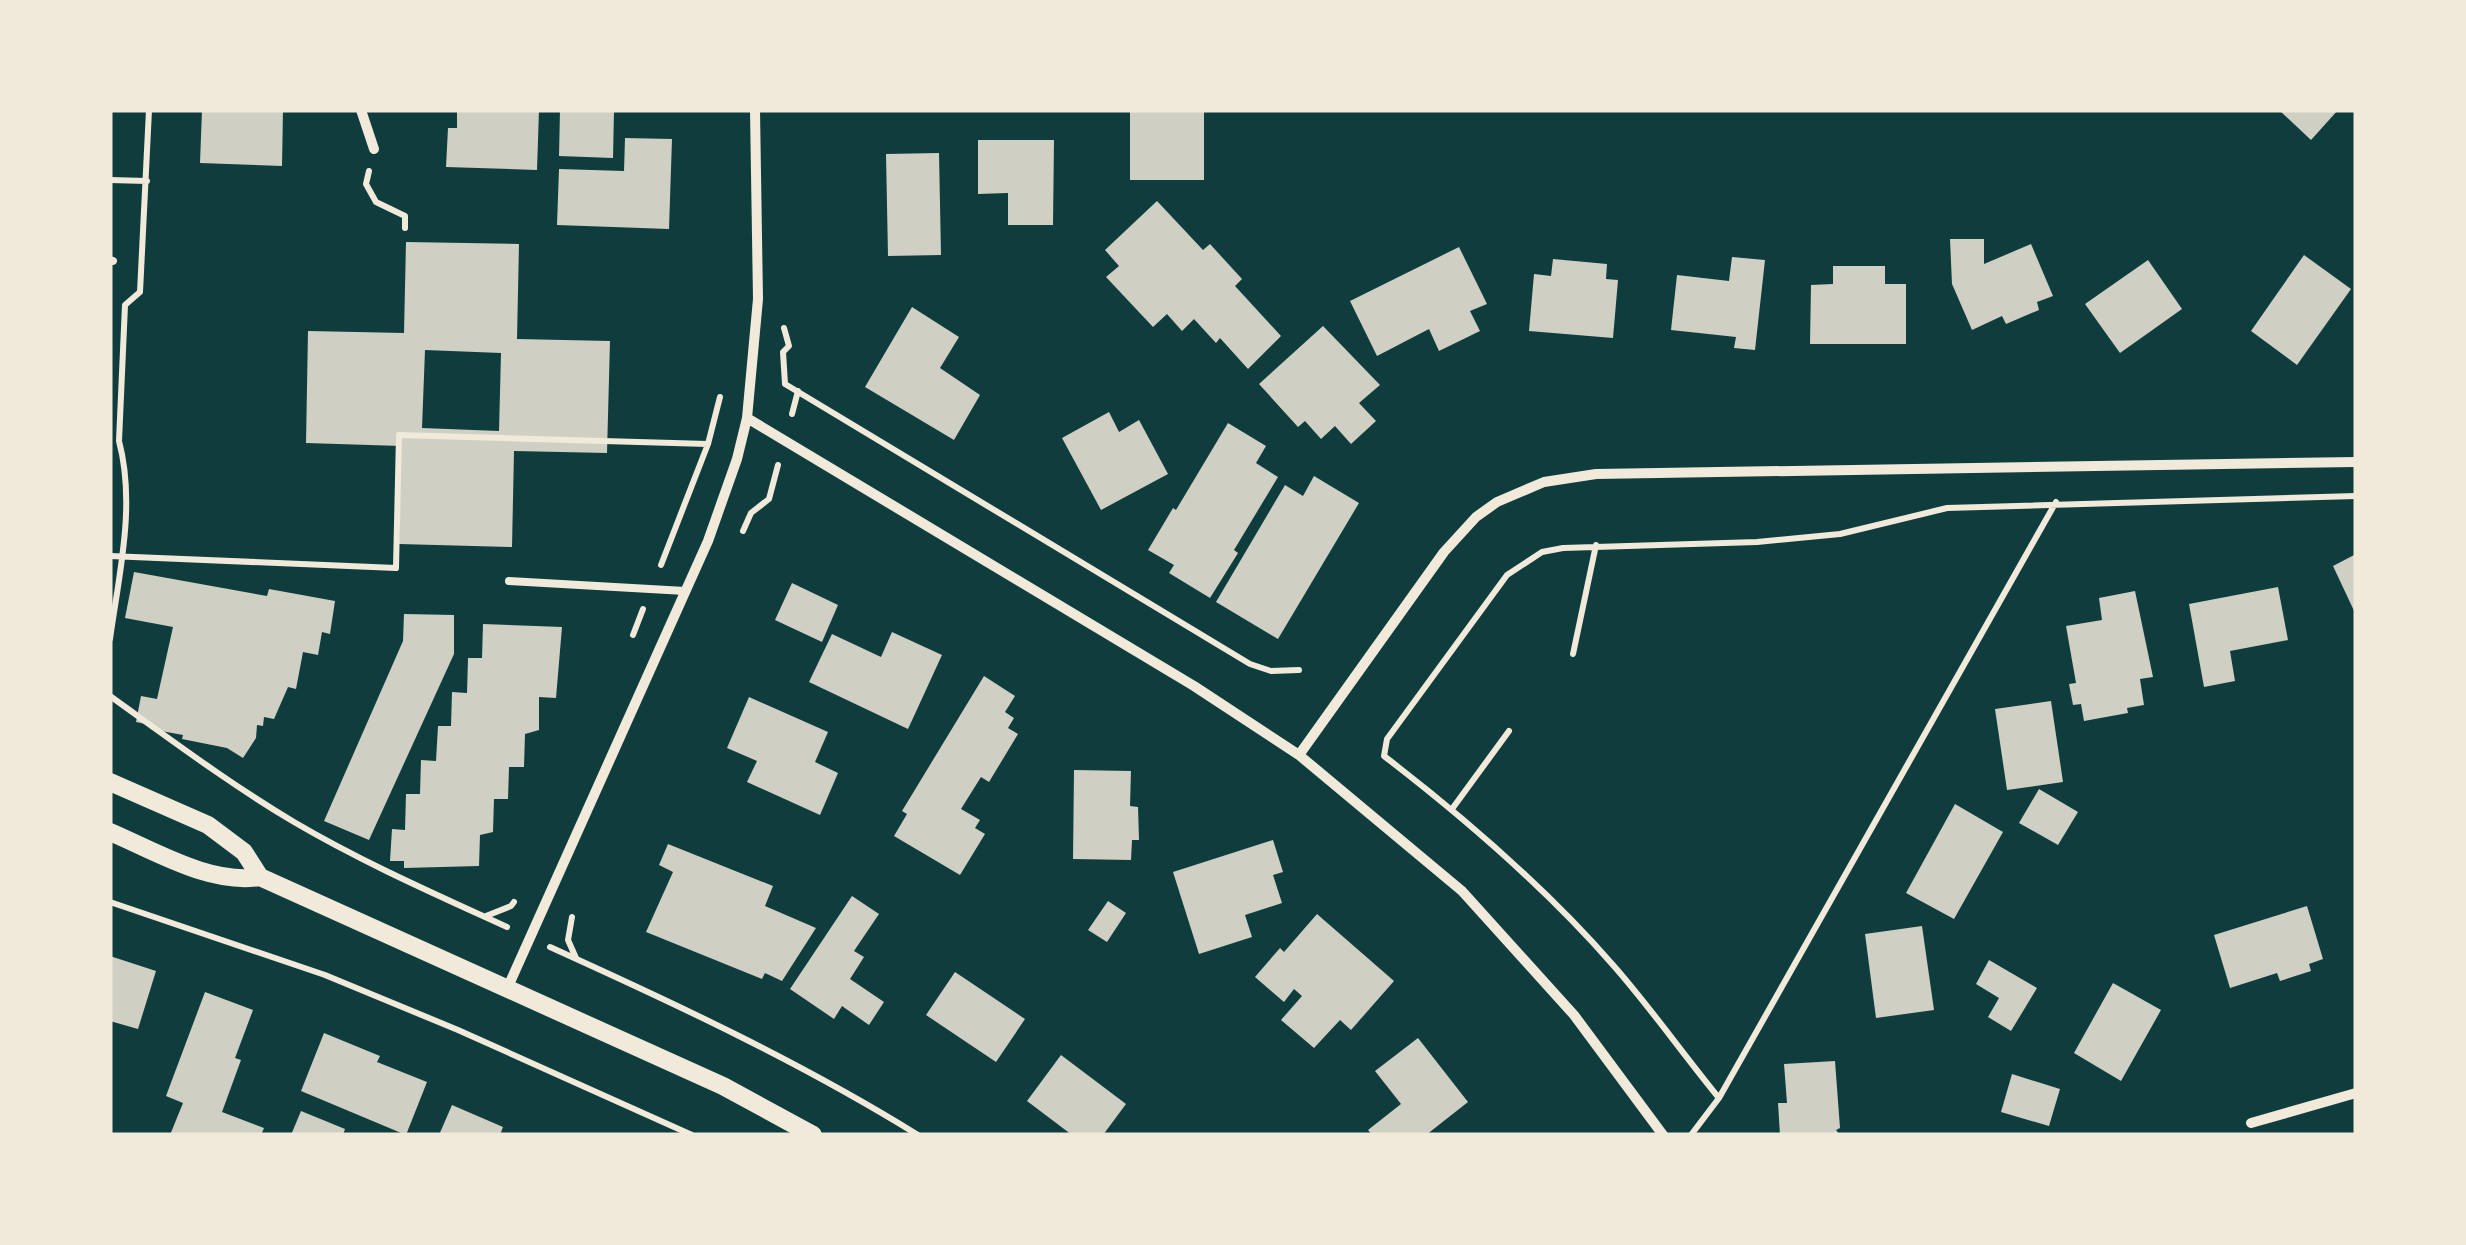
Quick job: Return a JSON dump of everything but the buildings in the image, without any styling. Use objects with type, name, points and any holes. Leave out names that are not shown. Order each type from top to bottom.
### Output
[{"type":"street","points":[[361,110],[374,149]]},
{"type":"street","points":[[507,989],[685,591],[732,476],[747,418],[758,299],[755,110]]},
{"type":"street","points":[[747,418],[1194,686],[1298,755],[1462,892],[1574,1015],[1663,1135]]},
{"type":"street","points":[[1298,755],[1444,552],[1476,517],[1497,502],[1544,482],[1596,474],[2356,462]]},
{"type":"street","points":[[110,782],[208,825],[244,852],[260,877],[723,1086],[812,1135]]},
{"type":"street","points":[[110,832],[210,874],[247,880],[260,877]]},
{"type":"street","points":[[2251,1123],[2356,1092]]},
{"type":"lane","points":[[509,581],[685,591]]},
{"type":"path","points":[[110,639],[126,526],[124,461],[114,440],[125,305],[140,292],[149,110]]},
{"type":"path","points":[[374,149],[366,184],[376,202],[405,216],[405,228]]},
{"type":"path","points":[[110,180],[147,181]]},
{"type":"path","points":[[110,330],[123,330]]},
{"type":"path","points":[[785,384],[1250,664],[1271,670],[1299,670]]},
{"type":"path","points":[[632,638],[708,444],[723,386]]},
{"type":"path","points":[[110,556],[396,568],[399,435],[708,444]]},
{"type":"path","points":[[1695,1133],[2077,466]]},
{"type":"path","points":[[1718,1098],[1613,965],[1508,858],[1384,756],[1386,739],[1506,575],[1542,552],[1840,534],[1946,508],[2356,496]]},
{"type":"path","points":[[751,514],[769,499]]},
{"type":"path","points":[[1573,654],[1596,546]]},
{"type":"path","points":[[110,696],[233,784],[296,823],[393,875],[731,1029],[846,1090],[918,1135]]},
{"type":"path","points":[[1452,809],[1509,731]]},
{"type":"path","points":[[485,917],[511,906],[519,894]]},
{"type":"path","points":[[110,902],[326,975],[692,1135]]},
{"type":"path","points":[[569,923],[568,940],[576,958]]}]
